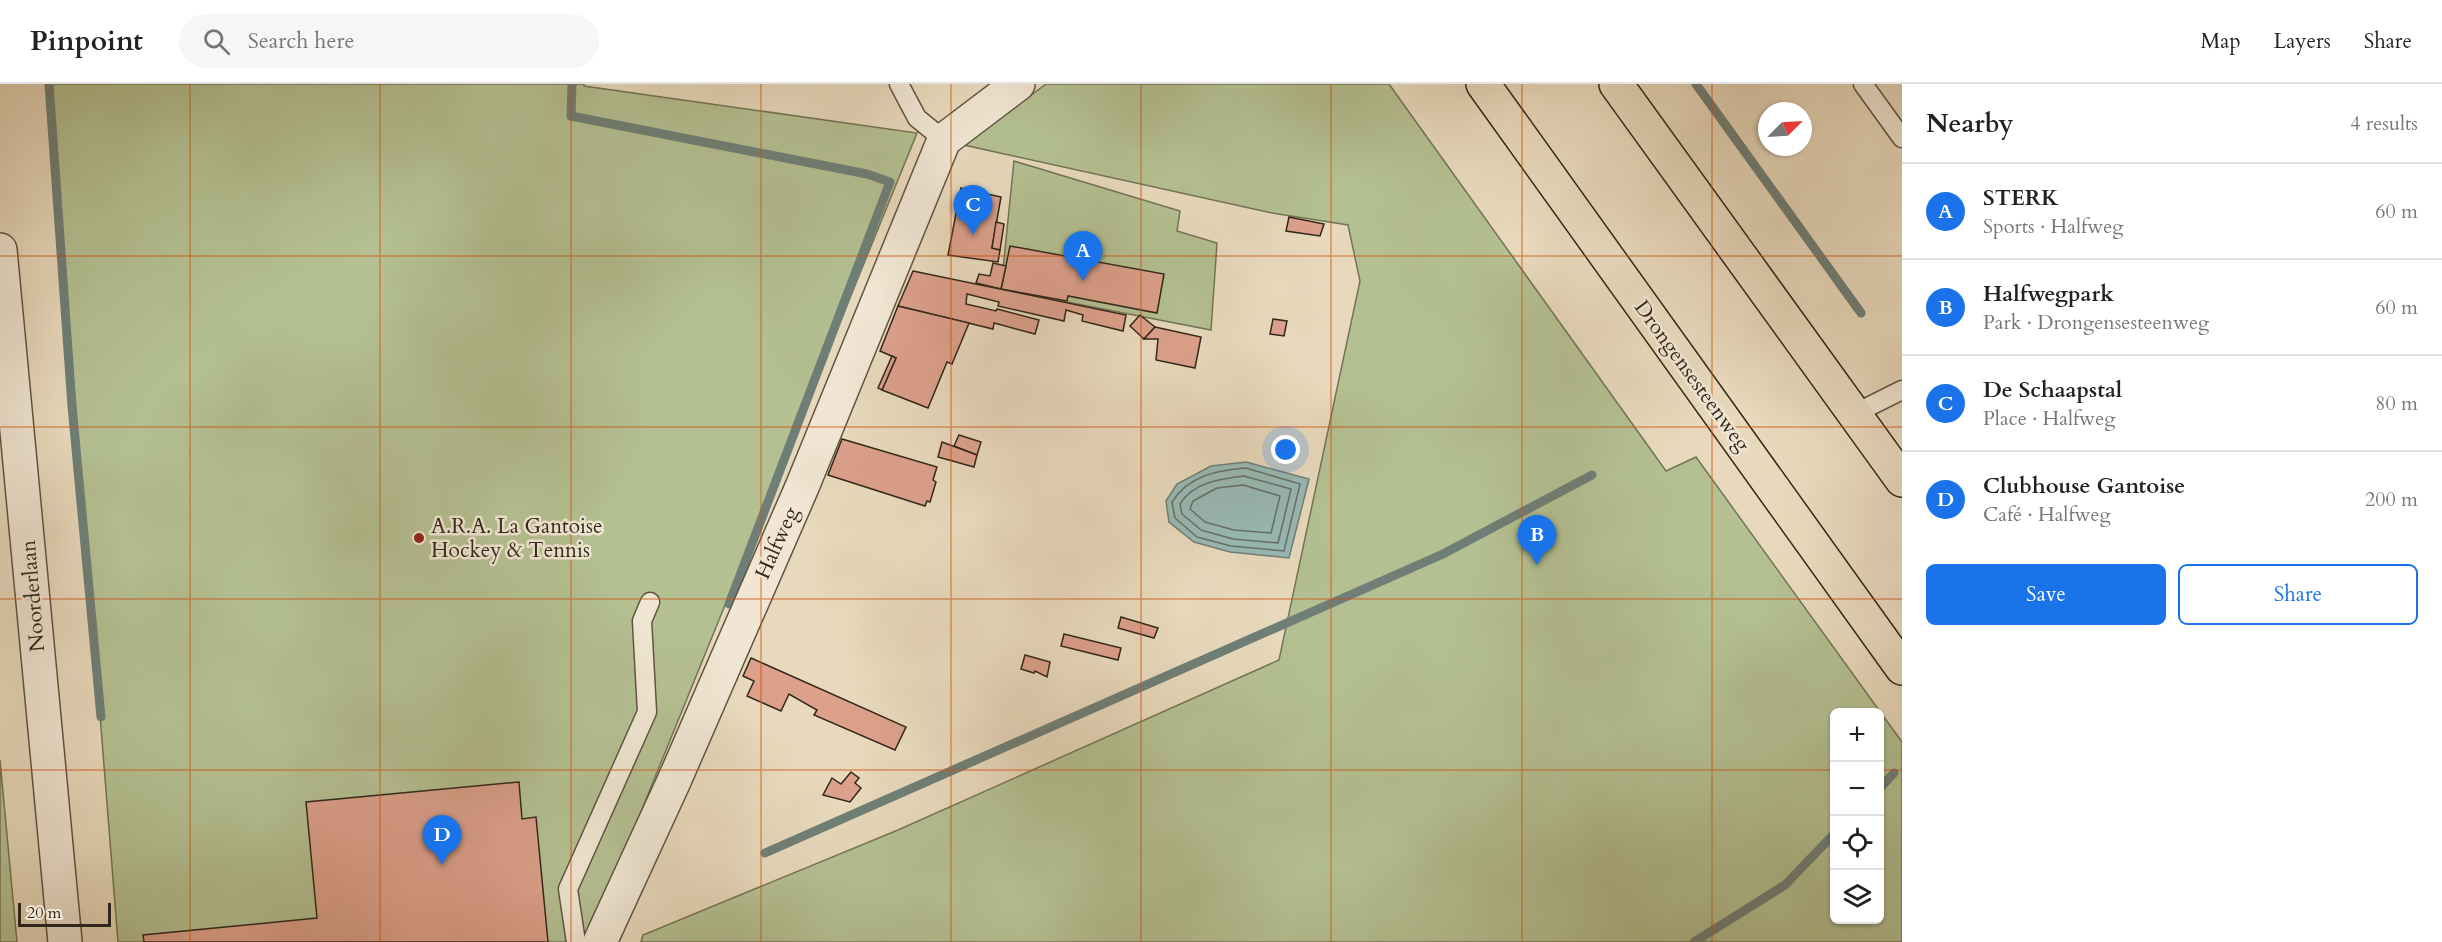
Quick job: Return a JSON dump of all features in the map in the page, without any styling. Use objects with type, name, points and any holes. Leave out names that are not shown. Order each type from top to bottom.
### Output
[{"type":"highway","name":"Drongensesteenweg","points":[[1483,84],[1902,668]]},
{"type":"highway","points":[[1616,84],[1902,480]]},
{"type":"street","points":[[944,140],[1018,84]]},
{"type":"street","name":"Halfweg","points":[[600,942],[674,781],[802,487],[944,140]]},
{"type":"street","name":"Noorderlaan","points":[[0,250],[65,942]]},
{"type":"lane","points":[[899,84],[917,118],[944,140]]},
{"type":"lane","points":[[1863,84],[1902,138]]},
{"type":"lane","points":[[1854,414],[1902,390]]},
{"type":"lane","points":[[576,942],[568,889],[647,712],[642,621],[650,602]]},
{"type":"green space","name":"A.R.A. La Gantoise Hockey & Tennis","points":[[50,84],[584,84],[584,86],[917,133],[588,942],[118,942]]},
{"type":"green space","points":[[1046,84],[1389,84],[1666,471],[1696,457],[1877,708],[1830,708],[1830,924],[1884,924],[1884,717],[1902,742],[1902,942],[641,942],[643,935],[898,830],[1279,660],[1360,281],[1348,225],[1272,213],[964,145]]},
{"type":"green space","points":[[1014,161],[1180,211],[1177,231],[1217,243],[1211,330],[1001,289]]},
{"type":"green space","points":[[0,760],[17,942],[0,942]]},
{"type":"water","points":[[1246,462],[1309,479],[1289,558],[1230,552],[1194,542],[1169,522],[1166,501],[1177,484],[1211,466]]},
{"type":"building","points":[[961,188],[1001,197],[992,248],[1000,250],[998,262],[948,255]]},
{"type":"building","points":[[1289,217],[1324,224],[1320,236],[1286,231]]},
{"type":"building","points":[[996,222],[1004,224],[1000,250],[992,248]]},
{"type":"building","points":[[1010,246],[1164,274],[1157,313],[1068,296],[1067,301],[1001,289]]},
{"type":"building","points":[[993,263],[1006,266],[1001,289],[976,283],[979,274],[990,276]]},
{"type":"building","points":[[913,271],[1126,315],[1123,331],[1082,321],[1083,315],[1066,310],[1064,321],[998,306],[999,302],[967,294],[966,304],[1039,320],[1035,334],[994,323],[993,329],[898,306]]},
{"type":"building","points":[[898,306],[969,323],[952,364],[947,362],[928,408],[882,390],[896,358],[880,351]]},
{"type":"building","points":[[1140,315],[1155,327],[1144,339],[1130,326]]},
{"type":"building","points":[[1273,319],[1287,321],[1284,336],[1270,334]]},
{"type":"building","points":[[1155,327],[1201,337],[1195,368],[1156,360],[1158,339],[1144,339]]},
{"type":"building","points":[[892,356],[896,358],[882,390],[878,388]]},
{"type":"building","points":[[959,435],[981,442],[977,455],[954,446]]},
{"type":"building","points":[[842,439],[937,467],[933,480],[936,482],[930,502],[927,501],[925,506],[828,475]]},
{"type":"building","points":[[942,442],[977,455],[974,467],[938,457]]},
{"type":"building","points":[[1121,617],[1158,628],[1154,638],[1118,628]]},
{"type":"building","points":[[1064,634],[1121,648],[1118,660],[1061,646]]},
{"type":"building","points":[[1025,655],[1050,662],[1047,677],[1035,671],[1034,673],[1021,669]]},
{"type":"building","points":[[751,658],[906,727],[895,750],[814,715],[817,710],[789,694],[781,711],[747,696],[754,681],[743,676]]},
{"type":"building","points":[[851,772],[859,778],[855,783],[861,788],[850,802],[823,795],[832,778],[841,784]]},
{"type":"building","points":[[519,782],[522,819],[536,817],[548,942],[144,942],[143,935],[317,918],[306,802]]},
{"type":"waterway","points":[[49,84],[72,406],[101,717]]},
{"type":"waterway","points":[[572,84],[571,116],[867,174],[890,182],[729,604]]},
{"type":"waterway","points":[[1696,84],[1861,313]]},
{"type":"waterway","points":[[765,853],[1443,554],[1592,475]]},
{"type":"waterway","points":[[1884,784],[1894,773]]},
{"type":"waterway","points":[[1694,942],[1785,885],[1830,838]]},
{"type":"place","name":"De Schaapstal","points":[[973,235]]},
{"type":"place","name":"STERK","points":[[1083,281]]},
{"type":"place","name":"A.R.A. La Gantoise Hockey & Tennis","points":[[419,538]]},
{"type":"place","name":"Halfwegpark","points":[[1537,565]]},
{"type":"place","name":"Clubhouse Gantoise","points":[[442,865]]}]
